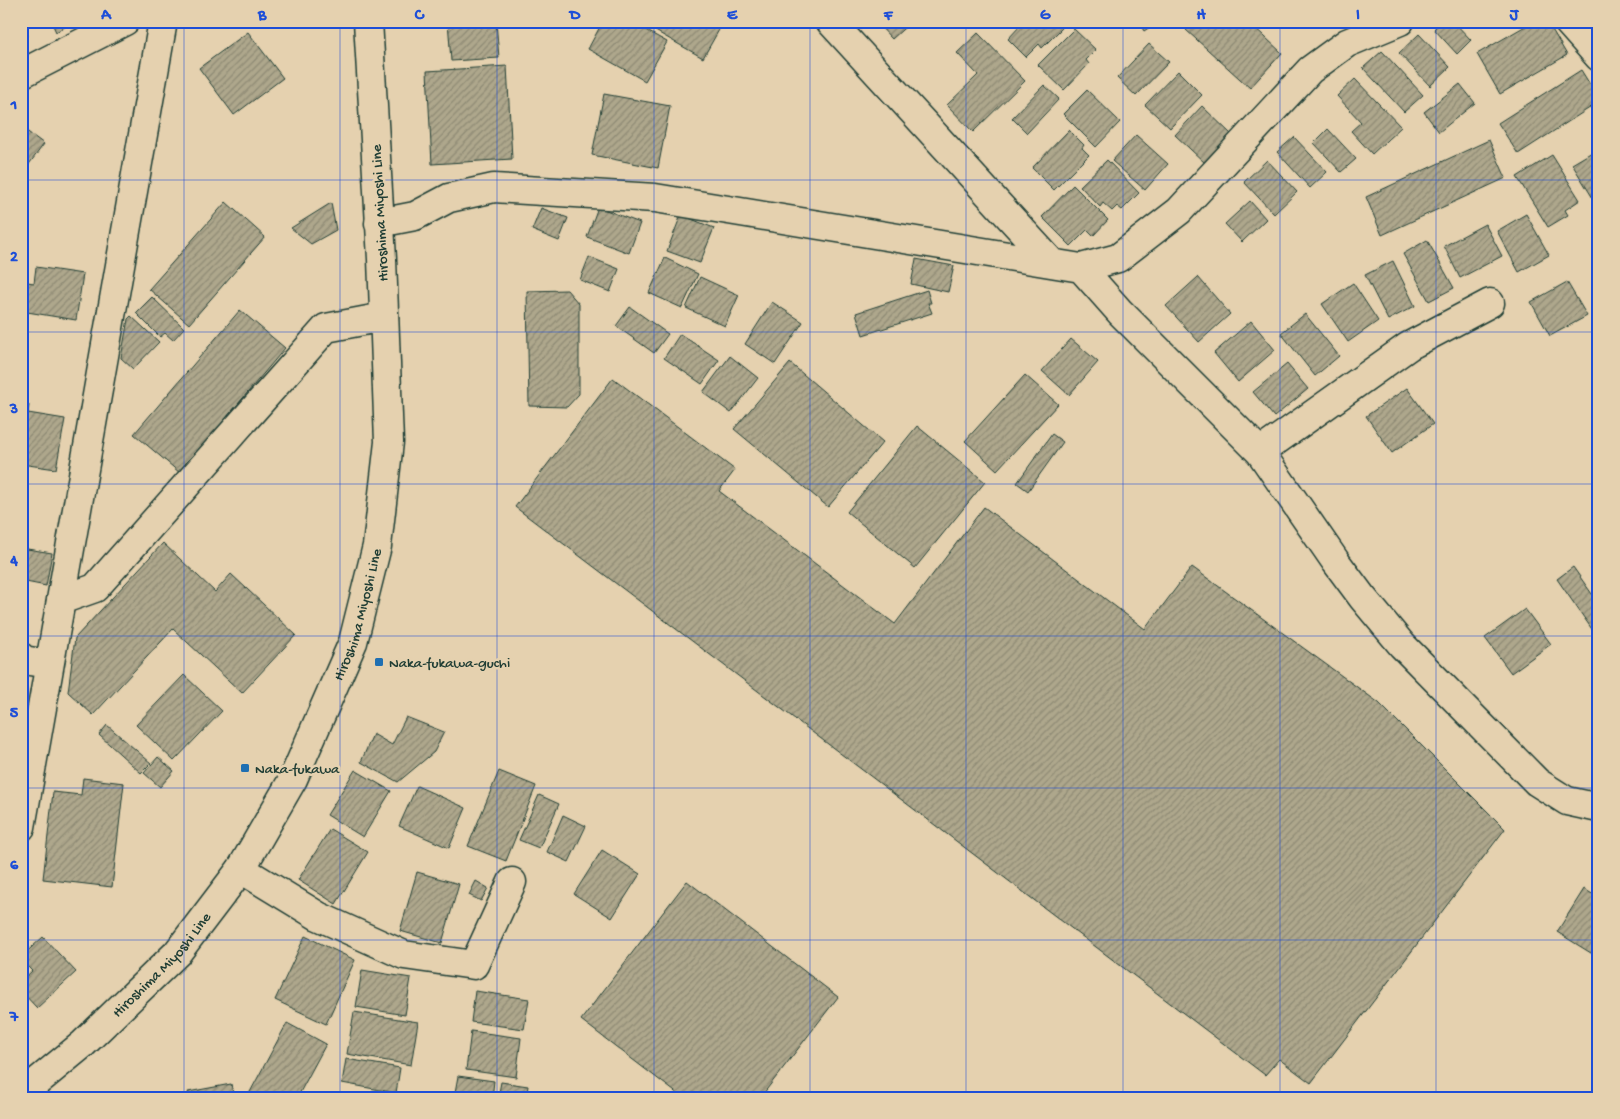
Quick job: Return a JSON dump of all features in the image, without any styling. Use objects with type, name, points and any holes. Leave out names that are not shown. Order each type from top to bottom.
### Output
[{"type":"street","points":[[21,74],[125,21]]},
{"type":"street","points":[[21,825],[163,21]]},
{"type":"street","name":"Hiroshima Miyoshi Line","points":[[21,1095],[83,1044],[177,953],[241,869],[293,779],[353,642],[376,546],[389,442],[368,21]]},
{"type":"street","points":[[830,21],[1052,263]]},
{"type":"street","points":[[379,223],[415,216],[449,198],[494,188],[654,198],[1081,268],[1118,258],[1180,211],[1310,70],[1347,44],[1400,21]]},
{"type":"street","points":[[1567,21],[1599,57]]},
{"type":"street","points":[[1081,268],[1120,312],[1260,452],[1342,569],[1402,645],[1537,782],[1567,801],[1599,808]]},
{"type":"street","points":[[1260,452],[1409,346],[1490,303]]},
{"type":"street","points":[[61,600],[94,588],[326,328],[384,317]]},
{"type":"street","points":[[21,657],[23,660],[49,664]]},
{"type":"street","points":[[241,869],[318,916],[404,955],[474,965],[512,882]]},
{"type":"building","points":[[51,21],[75,21],[56,32]]},
{"type":"building","points":[[448,21],[496,21],[499,58],[451,61]]},
{"type":"building","points":[[603,21],[629,21],[667,42],[645,81],[588,49]]},
{"type":"building","points":[[644,21],[724,21],[703,58],[643,24]]},
{"type":"building","points":[[875,21],[912,21],[892,39]]},
{"type":"building","points":[[1015,21],[1063,21],[1066,24],[1042,48],[1039,44],[1026,57],[1008,39],[1020,26]]},
{"type":"building","points":[[1138,21],[1159,21],[1144,31]]},
{"type":"building","points":[[1194,21],[1248,21],[1282,53],[1250,88],[1186,30]]},
{"type":"building","points":[[1442,21],[1453,21],[1471,40],[1457,54],[1434,29]]},
{"type":"building","points":[[1534,21],[1547,21],[1567,55],[1500,94],[1477,54]]},
{"type":"building","points":[[21,24],[28,36],[21,39]]},
{"type":"building","points":[[1074,29],[1096,50],[1086,60],[1089,64],[1064,90],[1038,65]]},
{"type":"building","points":[[248,32],[283,78],[234,115],[199,68]]},
{"type":"building","points":[[978,33],[1025,81],[973,132],[947,105],[978,75],[957,53]]},
{"type":"building","points":[[1419,34],[1450,67],[1430,86],[1399,53]]},
{"type":"building","points":[[1149,44],[1169,62],[1136,96],[1117,78]]},
{"type":"building","points":[[1382,51],[1423,95],[1404,112],[1363,68]]},
{"type":"building","points":[[507,66],[512,159],[432,164],[427,71]]},
{"type":"building","points":[[1581,70],[1599,102],[1518,154],[1498,123]]},
{"type":"building","points":[[1178,71],[1202,95],[1170,128],[1145,105]]},
{"type":"building","points":[[1355,79],[1401,127],[1372,154],[1351,131],[1361,122],[1337,96]]},
{"type":"building","points":[[1460,84],[1475,103],[1439,132],[1424,112]]},
{"type":"building","points":[[1044,85],[1059,99],[1027,133],[1012,118]]},
{"type":"building","points":[[1087,90],[1120,122],[1096,147],[1063,114]]},
{"type":"building","points":[[604,94],[670,106],[658,168],[592,155]]},
{"type":"building","points":[[1202,106],[1232,135],[1205,163],[1175,135]]},
{"type":"building","points":[[21,127],[44,144],[21,175]]},
{"type":"building","points":[[1328,129],[1356,159],[1341,172],[1314,143]]},
{"type":"building","points":[[1069,130],[1084,145],[1082,148],[1089,155],[1054,190],[1032,168]]},
{"type":"building","points":[[1136,135],[1168,164],[1145,190],[1112,161]]},
{"type":"building","points":[[1294,137],[1327,172],[1310,188],[1277,152]]},
{"type":"building","points":[[1489,140],[1506,178],[1382,235],[1366,197]]},
{"type":"building","points":[[1599,148],[1599,208],[1572,164]]},
{"type":"building","points":[[1552,155],[1580,200],[1565,210],[1568,215],[1548,227],[1517,177]]},
{"type":"building","points":[[1107,160],[1139,193],[1122,210],[1117,206],[1112,211],[1103,203],[1100,207],[1080,186]]},
{"type":"building","points":[[1267,160],[1297,192],[1274,214],[1244,182]]},
{"type":"building","points":[[1073,185],[1108,220],[1093,236],[1087,230],[1071,246],[1042,217]]},
{"type":"building","points":[[1250,201],[1266,219],[1242,242],[1225,224]]},
{"type":"building","points":[[226,202],[265,237],[189,324],[149,289]]},
{"type":"building","points":[[331,203],[336,230],[311,244],[291,228]]},
{"type":"building","points":[[598,207],[640,223],[629,253],[587,237]]},
{"type":"building","points":[[541,208],[568,218],[559,241],[532,230]]},
{"type":"building","points":[[1526,214],[1549,255],[1519,272],[1497,231]]},
{"type":"building","points":[[681,215],[714,228],[700,263],[667,251]]},
{"type":"building","points":[[1485,224],[1502,256],[1460,278],[1444,246]]},
{"type":"building","points":[[1427,240],[1454,288],[1429,301],[1403,254]]},
{"type":"building","points":[[589,257],[619,269],[610,292],[580,280]]},
{"type":"building","points":[[665,258],[698,274],[682,308],[649,293]]},
{"type":"building","points":[[916,259],[954,266],[948,292],[911,284]]},
{"type":"building","points":[[1393,261],[1415,306],[1388,320],[1365,275]]},
{"type":"building","points":[[36,267],[83,274],[76,320],[21,311],[21,281],[34,283]]},
{"type":"building","points":[[700,277],[739,295],[725,326],[686,308]]},
{"type":"building","points":[[1198,277],[1230,314],[1199,342],[1166,306]]},
{"type":"building","points":[[1567,282],[1587,316],[1550,336],[1531,302]]},
{"type":"building","points":[[1353,283],[1378,321],[1348,342],[1322,304]]},
{"type":"building","points":[[567,290],[579,304],[579,394],[567,407],[529,406],[527,291]]},
{"type":"building","points":[[927,290],[931,303],[928,303],[932,313],[863,335],[856,313]]},
{"type":"building","points":[[152,297],[184,328],[173,340],[165,333],[160,337],[136,313]]},
{"type":"building","points":[[772,302],[803,322],[775,364],[745,344]]},
{"type":"building","points":[[630,307],[668,334],[654,353],[616,326]]},
{"type":"building","points":[[240,310],[285,348],[180,473],[134,434]]},
{"type":"building","points":[[1305,314],[1339,356],[1315,376],[1281,333]]},
{"type":"building","points":[[131,316],[159,342],[133,369],[121,358],[128,319]]},
{"type":"building","points":[[1251,321],[1275,350],[1238,382],[1214,353]]},
{"type":"building","points":[[680,334],[719,360],[702,384],[664,358]]},
{"type":"building","points":[[1071,339],[1098,362],[1069,395],[1042,371]]},
{"type":"building","points":[[730,356],[758,378],[731,413],[703,392]]},
{"type":"building","points":[[790,363],[883,442],[828,507],[734,429]]},
{"type":"building","points":[[1287,364],[1308,389],[1274,417],[1253,392]]},
{"type":"building","points":[[1025,375],[1058,404],[997,470],[965,441]]},
{"type":"building","points":[[613,378],[735,470],[719,491],[895,624],[984,507],[1145,629],[1192,567],[1379,703],[1505,829],[1311,1083],[1279,1059],[1265,1075],[515,507]]},
{"type":"building","points":[[1407,388],[1433,424],[1392,453],[1366,416]]},
{"type":"building","points":[[21,404],[29,405],[28,413],[65,419],[56,469],[21,464]]},
{"type":"building","points":[[917,426],[985,482],[915,568],[847,512]]},
{"type":"building","points":[[1052,434],[1063,442],[1028,491],[1017,483]]},
{"type":"building","points":[[163,543],[215,592],[231,574],[296,635],[242,693],[173,629],[93,715],[68,692],[75,638]]},
{"type":"building","points":[[21,548],[52,553],[46,586],[21,581]]},
{"type":"building","points":[[1573,567],[1599,604],[1599,633],[1596,635],[1557,579]]},
{"type":"building","points":[[1525,609],[1551,644],[1511,673],[1485,638]]},
{"type":"building","points":[[184,675],[222,711],[174,761],[136,725]]},
{"type":"building","points":[[406,717],[444,732],[434,752],[398,782],[361,762],[373,734],[392,745]]},
{"type":"building","points":[[107,725],[151,763],[141,773],[99,735]]},
{"type":"building","points":[[158,757],[174,771],[160,787],[144,773]]},
{"type":"building","points":[[355,770],[391,791],[363,837],[327,815]]},
{"type":"building","points":[[499,771],[536,786],[506,861],[468,846]]},
{"type":"building","points":[[83,778],[124,783],[112,887],[43,879],[53,792],[81,795]]},
{"type":"building","points":[[417,786],[466,808],[449,848],[399,826]]},
{"type":"building","points":[[539,795],[559,804],[539,848],[519,840]]},
{"type":"building","points":[[563,815],[586,826],[569,862],[547,852]]},
{"type":"building","points":[[330,829],[368,852],[336,904],[298,880]]},
{"type":"building","points":[[602,850],[640,874],[612,918],[574,894]]},
{"type":"building","points":[[417,872],[459,884],[442,943],[400,931]]},
{"type":"building","points":[[476,881],[488,888],[481,901],[469,895]]},
{"type":"building","points":[[687,881],[838,997],[760,1098],[683,1098],[581,1020]]},
{"type":"building","points":[[1584,889],[1599,898],[1599,958],[1557,932]]},
{"type":"building","points":[[305,936],[355,960],[326,1024],[275,1000]]},
{"type":"building","points":[[43,937],[76,972],[37,1008],[21,991],[21,981],[32,971],[21,960],[21,957]]},
{"type":"building","points":[[362,970],[411,978],[405,1015],[356,1007]]},
{"type":"building","points":[[475,991],[529,999],[524,1029],[471,1022]]},
{"type":"building","points":[[354,1012],[418,1022],[411,1065],[347,1054]]},
{"type":"building","points":[[287,1023],[326,1044],[297,1098],[256,1098],[249,1094]]},
{"type":"building","points":[[471,1031],[521,1038],[516,1077],[466,1070]]},
{"type":"building","points":[[346,1059],[400,1068],[396,1093],[342,1083]]},
{"type":"building","points":[[458,1076],[494,1081],[492,1098],[454,1098]]},
{"type":"building","points":[[501,1082],[528,1086],[526,1098],[498,1098]]},
{"type":"building","points":[[231,1084],[234,1098],[190,1098],[188,1092]]},
{"type":"place","name":"Naka-fukawa-guchi","points":[[379,662]]},
{"type":"place","name":"Naka-fukawa","points":[[245,768]]}]
